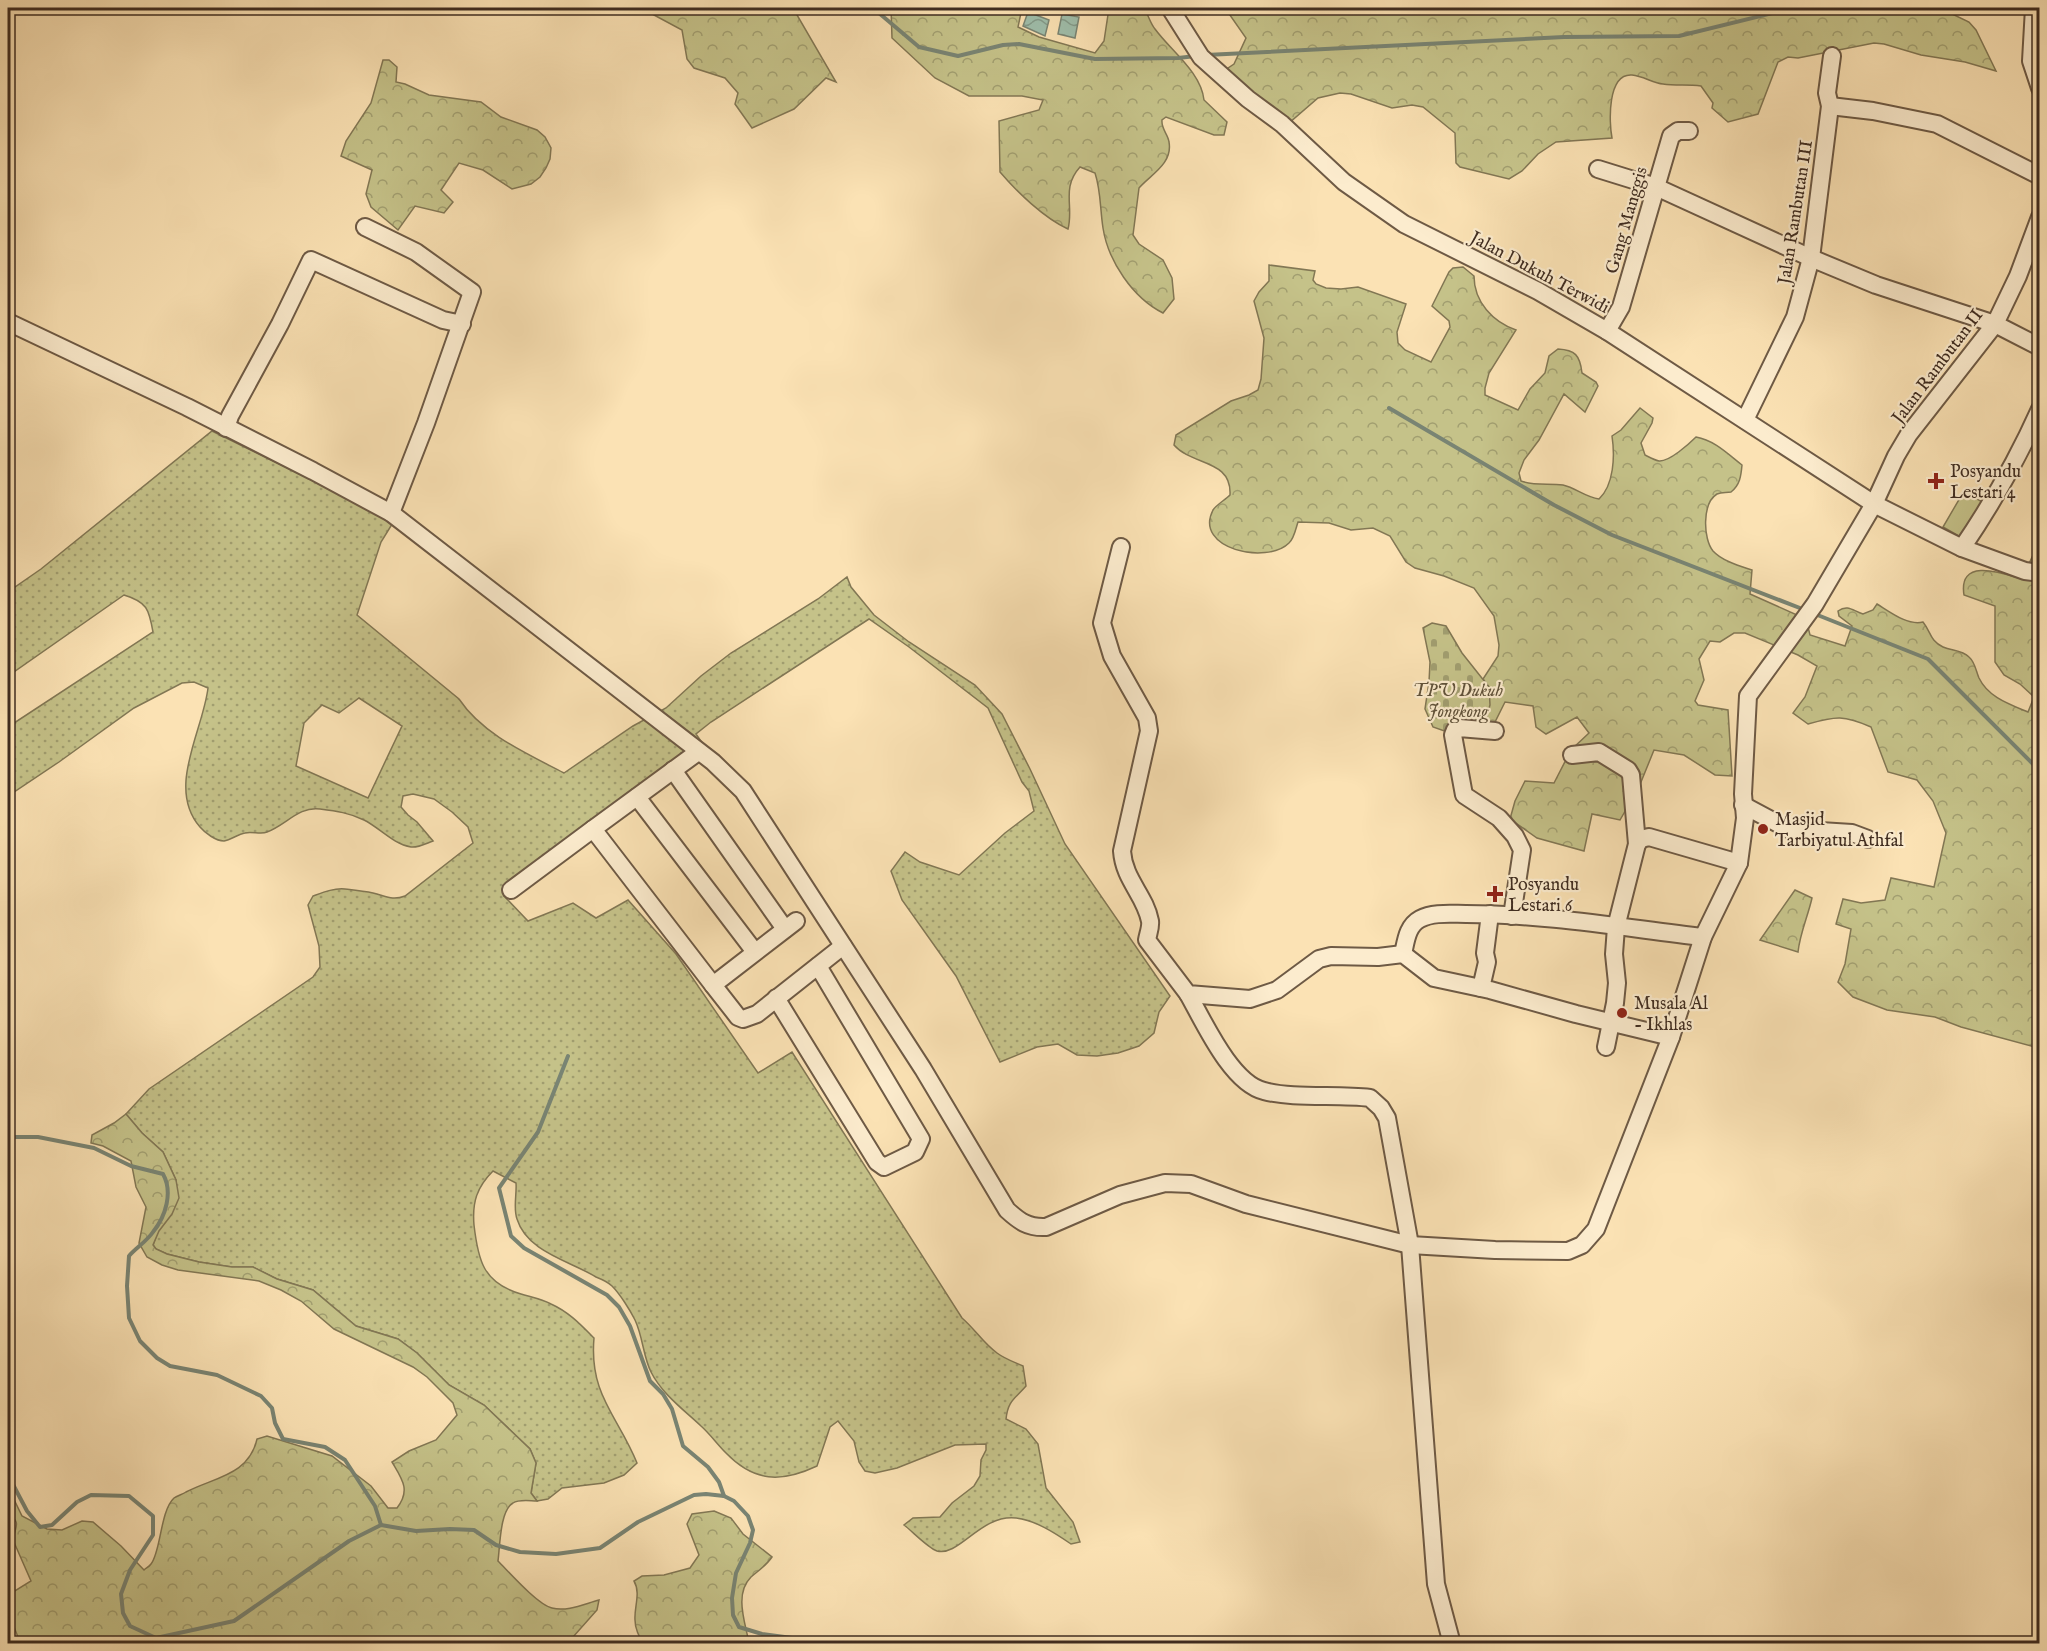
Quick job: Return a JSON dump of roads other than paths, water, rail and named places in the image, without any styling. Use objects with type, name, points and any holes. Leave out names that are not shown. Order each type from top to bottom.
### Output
[{"type":"street","name":"Jalan Dukuh Terwidi","points":[[1170,8],[1199,54],[1344,182],[1404,224],[1538,291],[1607,331],[1874,504],[1962,548],[2025,571],[2040,573]]},
{"type":"street","points":[[2034,8],[2031,61],[2040,88]]},
{"type":"street","name":"Jalan Rambutan III","points":[[1745,420],[1796,317],[1811,258],[1830,106],[1827,93],[1832,56]]},
{"type":"street","points":[[1830,106],[1873,111],[1937,124],[2040,176]]},
{"type":"street","name":"Gang Manggis","points":[[1607,331],[1621,307],[1671,136],[1678,131],[1689,130]]},
{"type":"street","points":[[1598,169],[1656,187],[1811,258],[1876,285],[1995,324],[2040,347]]},
{"type":"street","name":"Jalan Rambutan II","points":[[1874,504],[1909,434],[1995,324],[2018,276],[2040,217]]},
{"type":"street","points":[[365,227],[416,252],[472,292],[392,513]]},
{"type":"street","points":[[226,428],[230,416],[280,324],[311,260],[443,320],[462,324]]},
{"type":"street","points":[[8,322],[313,471],[392,513],[713,762],[743,791],[923,1069],[1007,1210],[1022,1223],[1035,1227],[1046,1227],[1120,1195],[1165,1183],[1191,1184],[1246,1204],[1410,1245],[1568,1251],[1582,1245],[1596,1229],[1671,1037],[1703,937],[1739,863],[1745,818],[1743,805],[1748,696],[1815,604],[1874,504]]},
{"type":"street","points":[[1962,548],[2025,443],[2040,409]]},
{"type":"street","points":[[1121,548],[1102,623],[1112,656],[1147,718],[1149,731],[1122,851],[1127,875],[1145,908],[1150,923],[1148,940],[1188,994],[1213,1038],[1238,1074],[1253,1087],[1278,1094],[1370,1098],[1382,1108],[1387,1118],[1410,1245],[1436,1584],[1452,1644]]},
{"type":"street","points":[[1495,731],[1459,728],[1453,735],[1464,795],[1499,818],[1515,836],[1522,850],[1512,916]]},
{"type":"street","points":[[511,890],[698,752]]},
{"type":"street","points":[[1572,755],[1599,752],[1628,770],[1631,775],[1637,844],[1616,927],[1614,954],[1617,983],[1606,1047]]},
{"type":"street","points":[[673,770],[791,925],[713,985]]},
{"type":"street","points":[[637,797],[755,952]]},
{"type":"street","points":[[1743,805],[1788,829],[1852,833],[1868,839]]},
{"type":"street","points":[[593,829],[738,1017],[743,1019],[757,1014],[843,946]]},
{"type":"street","points":[[1637,844],[1641,838],[1649,837],[1739,863]]},
{"type":"street","points":[[1403,954],[1408,931],[1414,923],[1421,918],[1444,914],[1490,914],[1703,937]]},
{"type":"street","points":[[1481,988],[1487,962],[1485,953],[1490,914]]},
{"type":"street","points":[[1188,994],[1250,999],[1277,990],[1319,959],[1331,956],[1378,957],[1403,954],[1434,978],[1671,1037]]},
{"type":"street","points":[[776,998],[877,1162],[884,1167],[915,1152],[921,1139],[818,966]]},
{"type":"water","points":[[1028,12],[1049,20],[1045,36],[1023,26]]},
{"type":"water","points":[[1062,14],[1079,17],[1075,38],[1058,34]]},
{"type":"waterway","points":[[873,8],[919,47],[958,56],[1003,45],[1019,44],[1095,59],[1196,56]]},
{"type":"waterway","points":[[1206,55],[1564,37],[1679,36],[1793,8]]},
{"type":"waterway","points":[[1389,408],[1554,505],[1612,535],[1805,610]]},
{"type":"waterway","points":[[1815,614],[1928,659],[2040,773]]},
{"type":"waterway","points":[[568,1056],[538,1132],[499,1188],[511,1236],[524,1248],[607,1295],[619,1307],[630,1326],[650,1381],[663,1394],[672,1409],[683,1446],[708,1467],[719,1482],[724,1496]]},
{"type":"waterway","points":[[8,1137],[38,1137],[94,1148],[131,1166],[163,1174],[168,1196],[165,1211],[151,1235],[129,1256],[127,1286],[129,1318],[140,1341],[157,1358],[170,1366],[217,1375],[261,1396],[272,1408],[275,1423],[283,1439],[325,1447],[345,1460],[375,1506],[381,1525]]},
{"type":"waterway","points":[[8,1475],[27,1511],[40,1527],[52,1525],[77,1502],[91,1495],[129,1496],[153,1516],[153,1535],[130,1570],[121,1594],[123,1613],[130,1626],[156,1638],[234,1621],[349,1541],[381,1525],[416,1531],[474,1530],[496,1545],[520,1552],[556,1554],[600,1548],[638,1522],[694,1495],[706,1494],[724,1496],[734,1501],[748,1516],[753,1530],[750,1543],[736,1573],[732,1598],[733,1615],[739,1627],[762,1634],[837,1644]]},
{"type":"place","name":"Posyandu Lestari 4","points":[[1936,481]]},
{"type":"place","name":"Masjid Tarbiyatul Athfal","points":[[1763,829]]},
{"type":"place","name":"Posyandu Lestari 6","points":[[1495,894]]},
{"type":"place","name":"Musala Al - Ikhlas","points":[[1622,1013]]},
{"type":"park label","name":"TPU Dukuh Jongkong","points":[[1458,700]]}]
